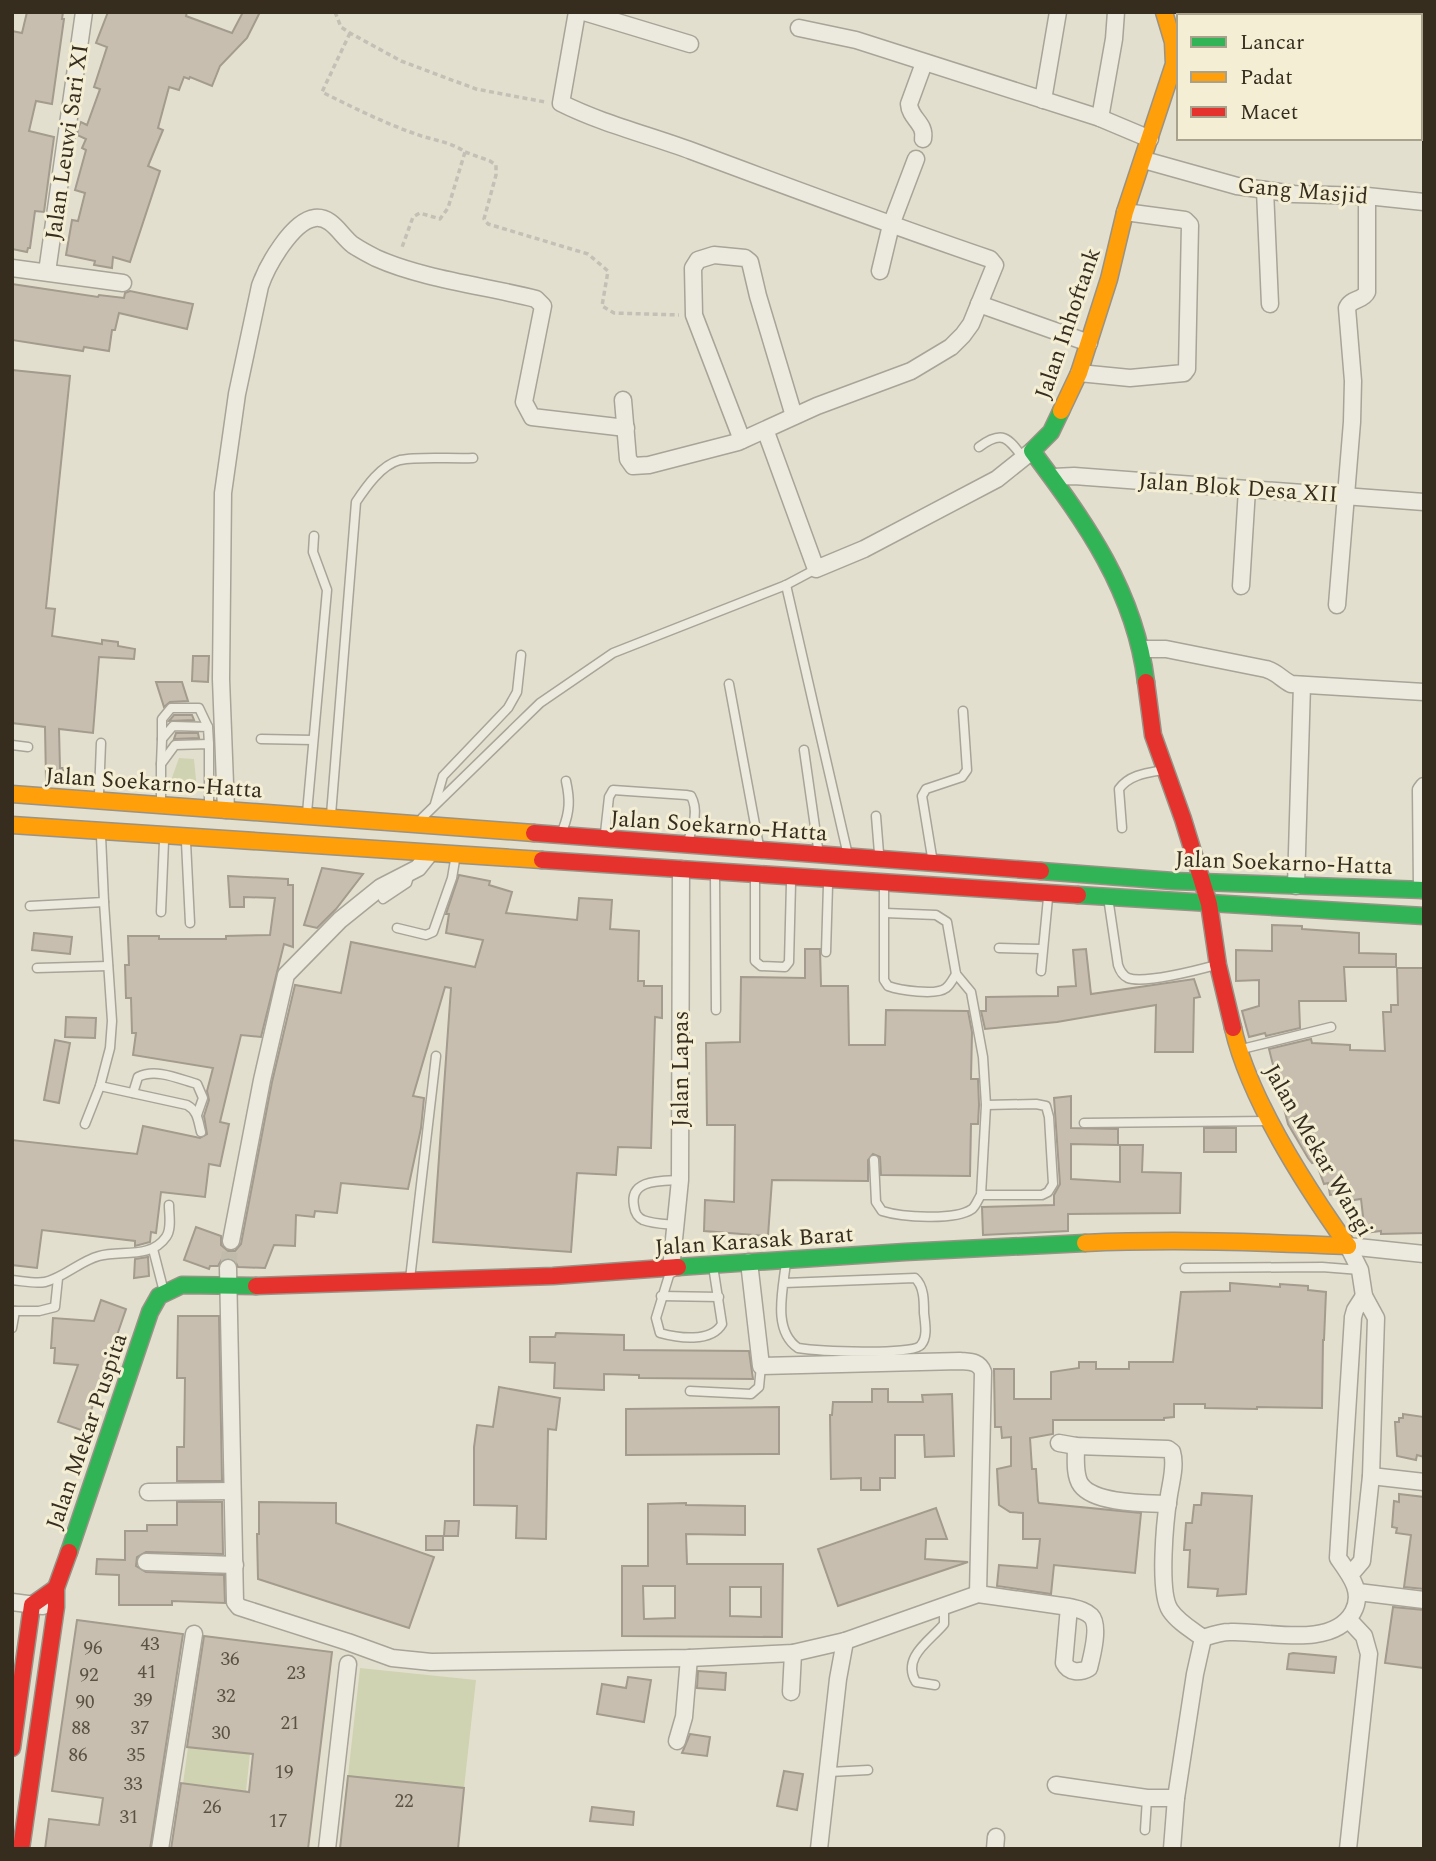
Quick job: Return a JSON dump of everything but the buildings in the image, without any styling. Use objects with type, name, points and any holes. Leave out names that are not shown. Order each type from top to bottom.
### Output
[{"type":"main road","name":"Jalan Inhoftank","points":[[1028,454],[1051,432],[1079,373],[1089,343],[1118,246],[1125,212],[1144,160],[1143,136],[1174,64],[1176,41],[1164,12]]},
{"type":"main road","points":[[1028,454],[1053,477],[1113,570],[1124,596],[1142,649],[1153,734],[1209,904]]},
{"type":"main road","name":"Jalan Soekarno-Hatta","points":[[12,794],[1202,883],[1423,890]]},
{"type":"main road","name":"Jalan Soekarno-Hatta","points":[[12,825],[1424,916]]},
{"type":"main road","name":"Jalan Mekar Wangi","points":[[1209,904],[1218,965],[1239,1050],[1271,1121],[1323,1211],[1348,1246]]},
{"type":"main road","name":"Jalan Karasak Barat","points":[[164,1292],[182,1285],[410,1282],[671,1269],[786,1259],[906,1265],[1154,1240],[1348,1246]]},
{"type":"main road","name":"Jalan Mekar Puspita","points":[[21,1849],[56,1607],[56,1588],[150,1312],[164,1292]]},
{"type":"main road","points":[[12,1748],[16,1688],[32,1605],[56,1588]]},
{"type":"street","name":"Jalan Leuwi Sari XI","points":[[47,272],[84,12]]},
{"type":"street","points":[[577,12],[561,103],[599,120],[990,259],[995,269],[971,324],[951,347],[911,371],[794,416],[766,432],[673,459],[633,466],[628,459],[623,400]]},
{"type":"street","points":[[584,12],[690,44]]},
{"type":"street","points":[[1100,118],[1116,12]]},
{"type":"street","points":[[1043,100],[1052,13]]},
{"type":"street","points":[[799,28],[856,40],[1100,118],[1143,136]]},
{"type":"street","points":[[923,139],[923,126],[909,110],[909,104],[924,63]]},
{"type":"street","points":[[880,271],[891,225],[916,159]]},
{"type":"street","name":"Gang Masjid","points":[[1144,160],[1224,183],[1265,190],[1424,202]]},
{"type":"street","points":[[1265,190],[1270,304]]},
{"type":"street","points":[[1337,605],[1352,422],[1353,381],[1346,313],[1350,302],[1364,297],[1367,292],[1367,196]]},
{"type":"street","points":[[1079,373],[1130,378],[1184,373],[1187,369],[1190,225],[1185,220],[1125,212]]},
{"type":"street","points":[[226,810],[221,679],[223,493],[237,394],[260,286],[266,270],[302,223],[317,218],[329,221],[351,244],[396,265],[536,299],[543,306],[524,402],[532,417],[625,428]]},
{"type":"street","points":[[742,440],[694,315],[693,268],[698,260],[714,255],[745,258],[750,261],[794,416]]},
{"type":"street","points":[[12,268],[123,283]]},
{"type":"street","points":[[979,304],[1089,343]]},
{"type":"street","points":[[766,432],[816,569],[864,549],[998,479],[1028,454]]},
{"type":"street","name":"Jalan Blok Desa XII","points":[[1053,477],[1074,475],[1424,502]]},
{"type":"street","points":[[1241,586],[1247,489]]},
{"type":"street","points":[[1142,649],[1166,649],[1277,672],[1283,680],[1291,684],[1424,692]]},
{"type":"street","points":[[1296,886],[1302,685]]},
{"type":"street","points":[[1423,890],[1421,790],[1424,786]]},
{"type":"street","points":[[231,1241],[262,1080],[286,975],[328,931],[381,887],[418,868],[430,853]]},
{"type":"street","name":"Jalan Lapas","points":[[671,1269],[680,1180],[681,869]]},
{"type":"street","points":[[1348,1246],[1424,1254]]},
{"type":"street","name":"Jalan Mekar Wangi","points":[[1348,1246],[1360,1270],[1364,1296],[1376,1318],[1371,1476],[1362,1561],[1350,1575]]},
{"type":"street","points":[[749,1262],[761,1366],[920,1361],[977,1363],[983,1372],[978,1594]]},
{"type":"street","points":[[228,1268],[235,1602],[239,1607],[392,1658],[430,1662],[689,1658],[793,1653],[845,1641],[978,1594],[1069,1607]]},
{"type":"street","name":"Jalan Mekar Wangi","points":[[1358,1592],[1338,1558],[1354,1310],[1364,1296]]},
{"type":"street","points":[[1352,1335],[1376,1338]]},
{"type":"street","points":[[1059,1443],[1168,1449],[1172,1452],[1174,1460],[1168,1504],[1163,1590],[1169,1608],[1203,1638]]},
{"type":"street","points":[[1076,1446],[1077,1473],[1081,1485],[1093,1495],[1128,1502],[1168,1504]]},
{"type":"street","points":[[1371,1476],[1424,1482]]},
{"type":"street","points":[[148,1492],[232,1491]]},
{"type":"street","points":[[145,1562],[235,1565]]},
{"type":"street","points":[[1203,1638],[1231,1631],[1303,1635],[1328,1631],[1349,1620],[1357,1605],[1358,1592],[1424,1600]]},
{"type":"street","points":[[12,1602],[56,1607]]},
{"type":"street","points":[[1348,1849],[1369,1654],[1364,1636],[1349,1620]]},
{"type":"street","points":[[160,1849],[194,1634]]},
{"type":"street","points":[[1172,1849],[1175,1798],[1203,1638]]},
{"type":"street","points":[[819,1849],[838,1679],[845,1641]]},
{"type":"street","points":[[791,1692],[793,1653]]},
{"type":"street","points":[[677,1741],[684,1717],[689,1658]]},
{"type":"street","points":[[327,1849],[348,1664]]},
{"type":"street","points":[[1056,1785],[1147,1798],[1175,1798]]},
{"type":"lane","points":[[979,447],[992,438],[1001,437],[1028,454]]},
{"type":"lane","points":[[330,819],[356,502],[367,485],[398,460],[473,458]]},
{"type":"lane","points":[[307,817],[327,590],[313,552],[314,536]]},
{"type":"lane","points":[[419,826],[434,805],[540,704],[612,653],[786,585],[816,569]]},
{"type":"lane","points":[[786,585],[848,857]]},
{"type":"lane","points":[[434,805],[443,776],[508,708],[517,692],[521,655]]},
{"type":"lane","points":[[730,684],[759,850]]},
{"type":"lane","points":[[161,806],[162,719],[171,708],[199,708],[208,727],[209,809]]},
{"type":"lane","points":[[933,863],[922,796],[926,789],[962,777],[967,770],[963,711]]},
{"type":"lane","points":[[162,739],[173,726],[208,727]]},
{"type":"lane","points":[[261,739],[313,740]]},
{"type":"lane","points":[[99,801],[101,743]]},
{"type":"lane","points":[[161,764],[175,745],[209,744]]},
{"type":"lane","points":[[12,745],[28,747]]},
{"type":"lane","points":[[804,750],[819,855]]},
{"type":"lane","points":[[1122,828],[1119,789],[1124,782],[1166,770]]},
{"type":"lane","points":[[560,836],[569,814],[570,801],[566,781]]},
{"type":"lane","points":[[605,839],[609,797],[613,790],[686,794],[691,796],[695,803],[695,820],[687,845]]},
{"type":"lane","points":[[876,816],[880,859]]},
{"type":"lane","points":[[85,1124],[100,1086],[110,1048],[112,1021],[101,831]]},
{"type":"lane","points":[[161,912],[164,836]]},
{"type":"lane","points":[[185,837],[190,923]]},
{"type":"lane","points":[[397,928],[426,935],[433,932],[457,855]]},
{"type":"lane","points":[[715,871],[716,1010]]},
{"type":"lane","points":[[383,900],[407,884],[410,873]]},
{"type":"lane","points":[[755,874],[755,961],[761,966],[785,967],[789,962],[792,876]]},
{"type":"lane","points":[[826,952],[828,879]]},
{"type":"lane","points":[[885,883],[884,980],[888,986],[900,990],[940,991],[947,988],[956,974]]},
{"type":"lane","points":[[1041,971],[1049,893]]},
{"type":"lane","points":[[1108,897],[1118,965],[1126,977],[1145,979],[1218,965]]},
{"type":"lane","points":[[30,906],[104,902]]},
{"type":"lane","points":[[874,1160],[876,1202],[882,1211],[917,1217],[963,1213],[974,1208],[981,1195],[986,1105],[983,1057],[971,992],[956,974],[947,922],[936,915],[885,913]]},
{"type":"lane","points":[[999,948],[1042,949]]},
{"type":"lane","points":[[37,968],[108,966]]},
{"type":"lane","points":[[1239,1050],[1331,1027]]},
{"type":"lane","points":[[410,1282],[436,1056]]},
{"type":"lane","points":[[132,1093],[138,1077],[144,1074],[157,1073],[198,1084],[203,1098],[197,1115]]},
{"type":"lane","points":[[100,1086],[187,1105],[197,1115],[201,1132]]},
{"type":"lane","points":[[981,1195],[1042,1195],[1048,1192],[1053,1184],[1046,1106],[986,1105]]},
{"type":"lane","points":[[1084,1123],[1271,1121]]},
{"type":"lane","points":[[677,1225],[642,1220],[635,1213],[632,1198],[642,1185],[680,1180]]},
{"type":"lane","points":[[12,1280],[37,1283],[58,1278],[82,1262],[101,1255],[153,1249],[167,1236],[169,1205]]},
{"type":"lane","points":[[153,1249],[164,1292]]},
{"type":"lane","points":[[784,1283],[906,1265],[919,1282],[924,1306],[925,1338],[921,1346],[914,1350],[865,1352],[798,1348],[788,1341],[782,1329],[784,1283],[786,1259]]},
{"type":"lane","points":[[671,1269],[656,1318],[660,1332],[672,1336],[707,1336],[717,1331],[722,1324],[713,1266]]},
{"type":"lane","points":[[1185,1268],[1322,1267],[1360,1270]]},
{"type":"lane","points":[[12,1328],[14,1311],[40,1311],[55,1307],[58,1278]]},
{"type":"lane","points":[[661,1296],[719,1297]]},
{"type":"lane","points":[[690,1391],[751,1394],[759,1387],[761,1366]]},
{"type":"lane","points":[[935,1685],[916,1682],[911,1668],[919,1649],[944,1624],[944,1605]]},
{"type":"lane","points":[[829,1772],[868,1770]]},
{"type":"lane","points":[[1145,1830],[1147,1798]]},
{"type":"path","points":[[335,12],[341,27],[401,61],[476,89],[533,101],[561,103]]},
{"type":"path","points":[[350,33],[323,92],[374,117],[415,134],[457,146],[464,152],[496,165],[496,175],[484,219],[488,224],[588,254],[608,271],[603,306],[614,313],[694,315]]},
{"type":"path","points":[[396,265],[413,218],[420,213],[440,219],[448,208],[464,160],[464,152]]},
{"type":"green space","points":[[179,758],[194,759],[197,791],[168,789]]},
{"type":"green space","points":[[360,1668],[476,1680],[464,1788],[348,1776]]},
{"type":"green space","points":[[188,1747],[250,1754],[246,1791],[183,1784]]},
{"type":"tunnel","points":[[228,1268],[231,1241]]},
{"type":"traffic: fast","points":[[1061,411],[1051,432],[1032,451],[1105,559],[1131,618],[1146,682]]},
{"type":"traffic: fast","points":[[1041,871],[1173,881],[1424,890]]},
{"type":"traffic: fast","points":[[1078,895],[1424,916]]},
{"type":"traffic: fast","points":[[678,1267],[1085,1243]]},
{"type":"traffic: fast","points":[[69,1552],[150,1312],[159,1296],[182,1285],[256,1286]]},
{"type":"traffic: slow","points":[[1061,411],[1079,373],[1109,279],[1125,212],[1174,64],[1173,42],[1164,12]]},
{"type":"traffic: slow","points":[[12,794],[534,833]]},
{"type":"traffic: slow","points":[[12,825],[542,860]]},
{"type":"traffic: slow","points":[[1233,1028],[1241,1055],[1265,1112],[1297,1170],[1348,1246]]},
{"type":"traffic: slow","points":[[1085,1243],[1217,1241],[1348,1246]]},
{"type":"traffic: jam","points":[[1146,682],[1153,735],[1209,904],[1218,965],[1233,1028]]},
{"type":"traffic: jam","points":[[534,833],[1041,871]]},
{"type":"traffic: jam","points":[[542,860],[1078,895]]},
{"type":"traffic: jam","points":[[256,1286],[553,1276],[678,1267]]},
{"type":"traffic: jam","points":[[21,1849],[56,1607],[56,1588],[69,1552]]},
{"type":"traffic: jam","points":[[12,1748],[32,1605],[56,1588]]}]
